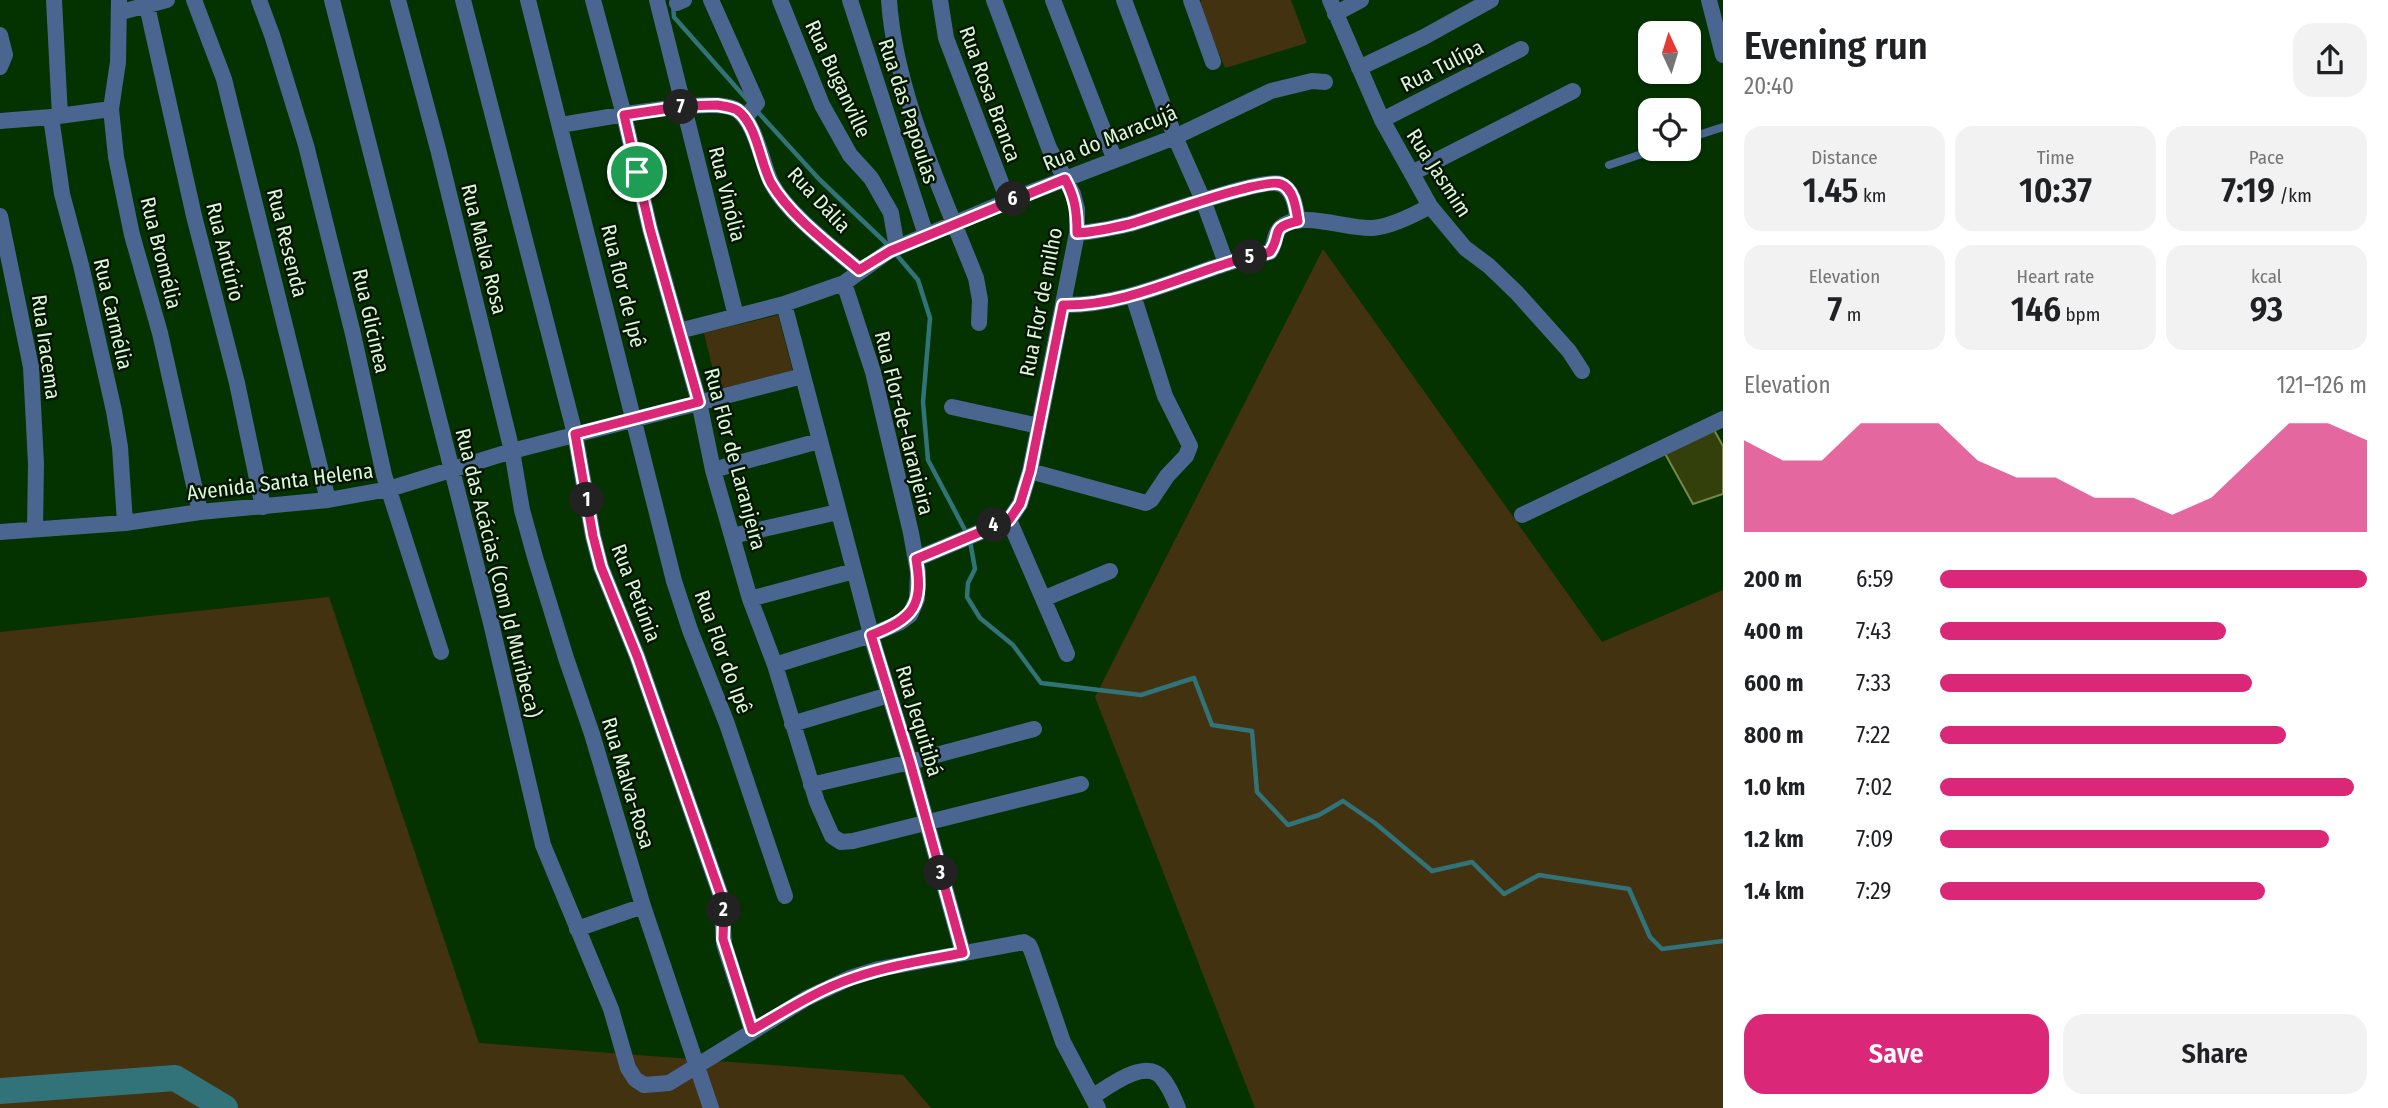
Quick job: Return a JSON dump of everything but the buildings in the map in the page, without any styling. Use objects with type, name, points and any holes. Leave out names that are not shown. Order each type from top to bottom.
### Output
[{"type":"street","name":"Rua Carmélia","points":[[54,0],[55,116],[62,194],[114,411],[120,447],[125,523]]},
{"type":"street","points":[[120,6],[147,6],[167,0]]},
{"type":"street","name":"Rua Resenda","points":[[194,0],[224,79],[328,500]]},
{"type":"street","name":"Rua Glicinea","points":[[259,0],[306,145],[389,489],[441,652]]},
{"type":"street","name":"Rua das Acácias (Com Jd Muribeca)","points":[[332,0],[491,623],[543,845],[611,1009],[628,1068],[635,1079],[644,1085],[669,1083],[697,1066]]},
{"type":"street","name":"Rua Malva Rosa","points":[[398,0],[438,149],[512,451],[522,510]]},
{"type":"street","name":"Rua Petúnia","points":[[463,0],[575,434],[601,567],[637,656],[721,896],[724,909],[723,939],[752,1030]]},
{"type":"street","name":"Rua flor de Ipê","points":[[528,0],[634,419]]},
{"type":"street","name":"Rua Flor de Laranjeira","points":[[593,0],[624,115],[650,229],[699,402],[713,470],[750,599],[775,665],[825,823],[837,840],[853,841],[927,824]]},
{"type":"street","name":"Rua Vinólia","points":[[657,0],[736,316]]},
{"type":"street","points":[[561,125],[685,106],[717,105],[735,108],[745,118],[757,103],[711,0]]},
{"type":"street","name":"Rua Buganville","points":[[779,0],[828,116],[850,155],[871,178],[891,213],[893,250]]},
{"type":"street","name":"Rua das Papoulas","points":[[850,0],[926,235]]},
{"type":"street","name":"Rua Rosa Branca","points":[[940,0],[946,38],[1008,201]]},
{"type":"street","name":"Rua Flor de milho","points":[[993,0],[1049,149],[1073,194],[1077,209],[1077,233],[1030,471],[1020,504],[1009,520]]},
{"type":"street","points":[[1053,0],[1114,158]]},
{"type":"street","points":[[1124,0],[1226,263]]},
{"type":"street","points":[[1191,0],[1213,62]]},
{"type":"street","points":[[1332,7],[1361,0]]},
{"type":"street","points":[[1359,68],[1492,0]]},
{"type":"street","points":[[1709,0],[1723,55]]},
{"type":"street","points":[[889,5],[908,100],[976,278],[980,300],[979,323]]},
{"type":"street","name":"Rua Bromélia","points":[[120,6],[118,62],[111,109],[116,157],[132,235],[160,333],[200,512]]},
{"type":"street","name":"Rua Antúrio","points":[[147,6],[194,216],[237,383],[263,507]]},
{"type":"street","name":"Rua Jasmim","points":[[1332,7],[1382,120],[1430,206],[1465,248],[1517,293],[1569,351],[1582,371]]},
{"type":"street","points":[[0,35],[5,55],[0,67]]},
{"type":"street","name":"Rua Tulípa","points":[[1382,120],[1521,49]]},
{"type":"street","name":"Rua do Maracujá","points":[[679,331],[784,304],[844,283],[859,270],[893,250],[926,235],[1114,158],[1175,137],[1271,91],[1312,81],[1325,82]]},
{"type":"street","points":[[1412,173],[1573,91]]},
{"type":"street","points":[[0,121],[111,109]]},
{"type":"street","name":"Rua Dália","points":[[745,118],[770,181],[779,195],[859,270]]},
{"type":"street","points":[[1077,233],[1133,223],[1262,184],[1282,184],[1291,193],[1298,221]]},
{"type":"street","points":[[1063,305],[1084,305],[1133,295],[1226,263],[1270,252],[1279,229],[1286,224],[1298,221],[1374,228],[1430,206]]},
{"type":"street","name":"Rua Iracema","points":[[0,216],[31,367],[36,529]]},
{"type":"street","name":"Rua Flor-de-laranjeira","points":[[844,283],[873,372],[918,572],[917,598],[910,615],[871,635]]},
{"type":"street","points":[[1030,471],[1141,503],[1151,500],[1167,476],[1186,456],[1189,446],[1165,396],[1133,295]]},
{"type":"street","name":"Rua Jequitibá","points":[[784,304],[871,635],[910,762],[963,953]]},
{"type":"street","name":"Avenida Santa Helena","points":[[0,532],[125,523],[200,512],[328,500],[389,489],[512,451],[803,376]]},
{"type":"street","points":[[952,407],[1039,426]]},
{"type":"street","name":"Rua Flor do Ipê","points":[[634,419],[674,581],[727,724],[785,896]]},
{"type":"street","points":[[1522,515],[1723,419]]},
{"type":"street","points":[[713,470],[819,442]]},
{"type":"street","name":"Rua Malva-Rosa","points":[[522,510],[566,658],[593,734],[643,906],[711,1108]]},
{"type":"street","points":[[732,536],[838,512]]},
{"type":"street","points":[[916,559],[1009,520],[1067,654]]},
{"type":"street","points":[[750,599],[854,571]]},
{"type":"street","points":[[1043,599],[1110,571]]},
{"type":"street","points":[[775,665],[871,635]]},
{"type":"street","points":[[792,724],[889,695]]},
{"type":"street","points":[[811,785],[1034,729]]},
{"type":"street","points":[[927,824],[1082,784]]},
{"type":"street","points":[[577,929],[643,906]]},
{"type":"street","points":[[697,1066],[807,998],[850,978],[1018,942],[1030,945],[1063,1042],[1095,1102],[1129,1075],[1138,1071],[1154,1071],[1161,1075],[1178,1108]]},
{"type":"lane","points":[[1701,134],[1723,127]]},
{"type":"lane","points":[[1609,165],[1638,155]]},
{"type":"shaded area","points":[[1202,0],[1291,0],[1307,43],[1225,68],[1199,5]]},
{"type":"shaded area","points":[[1323,249],[1602,642],[1723,590],[1723,1108],[1255,1108],[1095,697]]},
{"type":"shaded area","points":[[778,315],[793,372],[718,391],[704,333]]},
{"type":"shaded area","points":[[329,597],[479,1043],[903,1075],[931,1108],[0,1108],[0,632]]},
{"type":"waterway","points":[[673,4],[674,17],[750,103]]},
{"type":"waterway","points":[[756,110],[819,179],[889,246]]},
{"type":"waterway","points":[[895,253],[918,280],[930,318],[923,402],[928,460],[966,532]]},
{"type":"waterway","points":[[970,541],[975,569],[968,583],[967,597],[980,618],[1013,645],[1041,683],[1141,695],[1194,678],[1212,725],[1252,731],[1257,792],[1288,825],[1319,815],[1343,801],[1375,823],[1432,871],[1472,862],[1504,894],[1539,875],[1629,889],[1650,937],[1662,949],[1723,941]]},
{"type":"waterway","points":[[0,1091],[175,1078],[225,1108]]},
{"type":"route","points":[[717,105],[735,108],[745,118],[759,147],[770,181],[779,195],[859,270],[890,251],[1065,179],[1077,209],[1077,233],[1133,223],[1269,182],[1282,184],[1291,193],[1298,221],[1279,229],[1270,252],[1226,263],[1133,295],[1084,305],[1063,305],[1030,471],[1020,504],[1009,520],[916,559],[917,598],[910,615],[871,635],[910,762],[963,953],[850,978],[807,998],[752,1030],[722,935],[724,909],[721,896],[659,716],[601,567],[575,434],[699,402],[650,229],[637,172],[624,115],[685,106],[717,105]]}]
